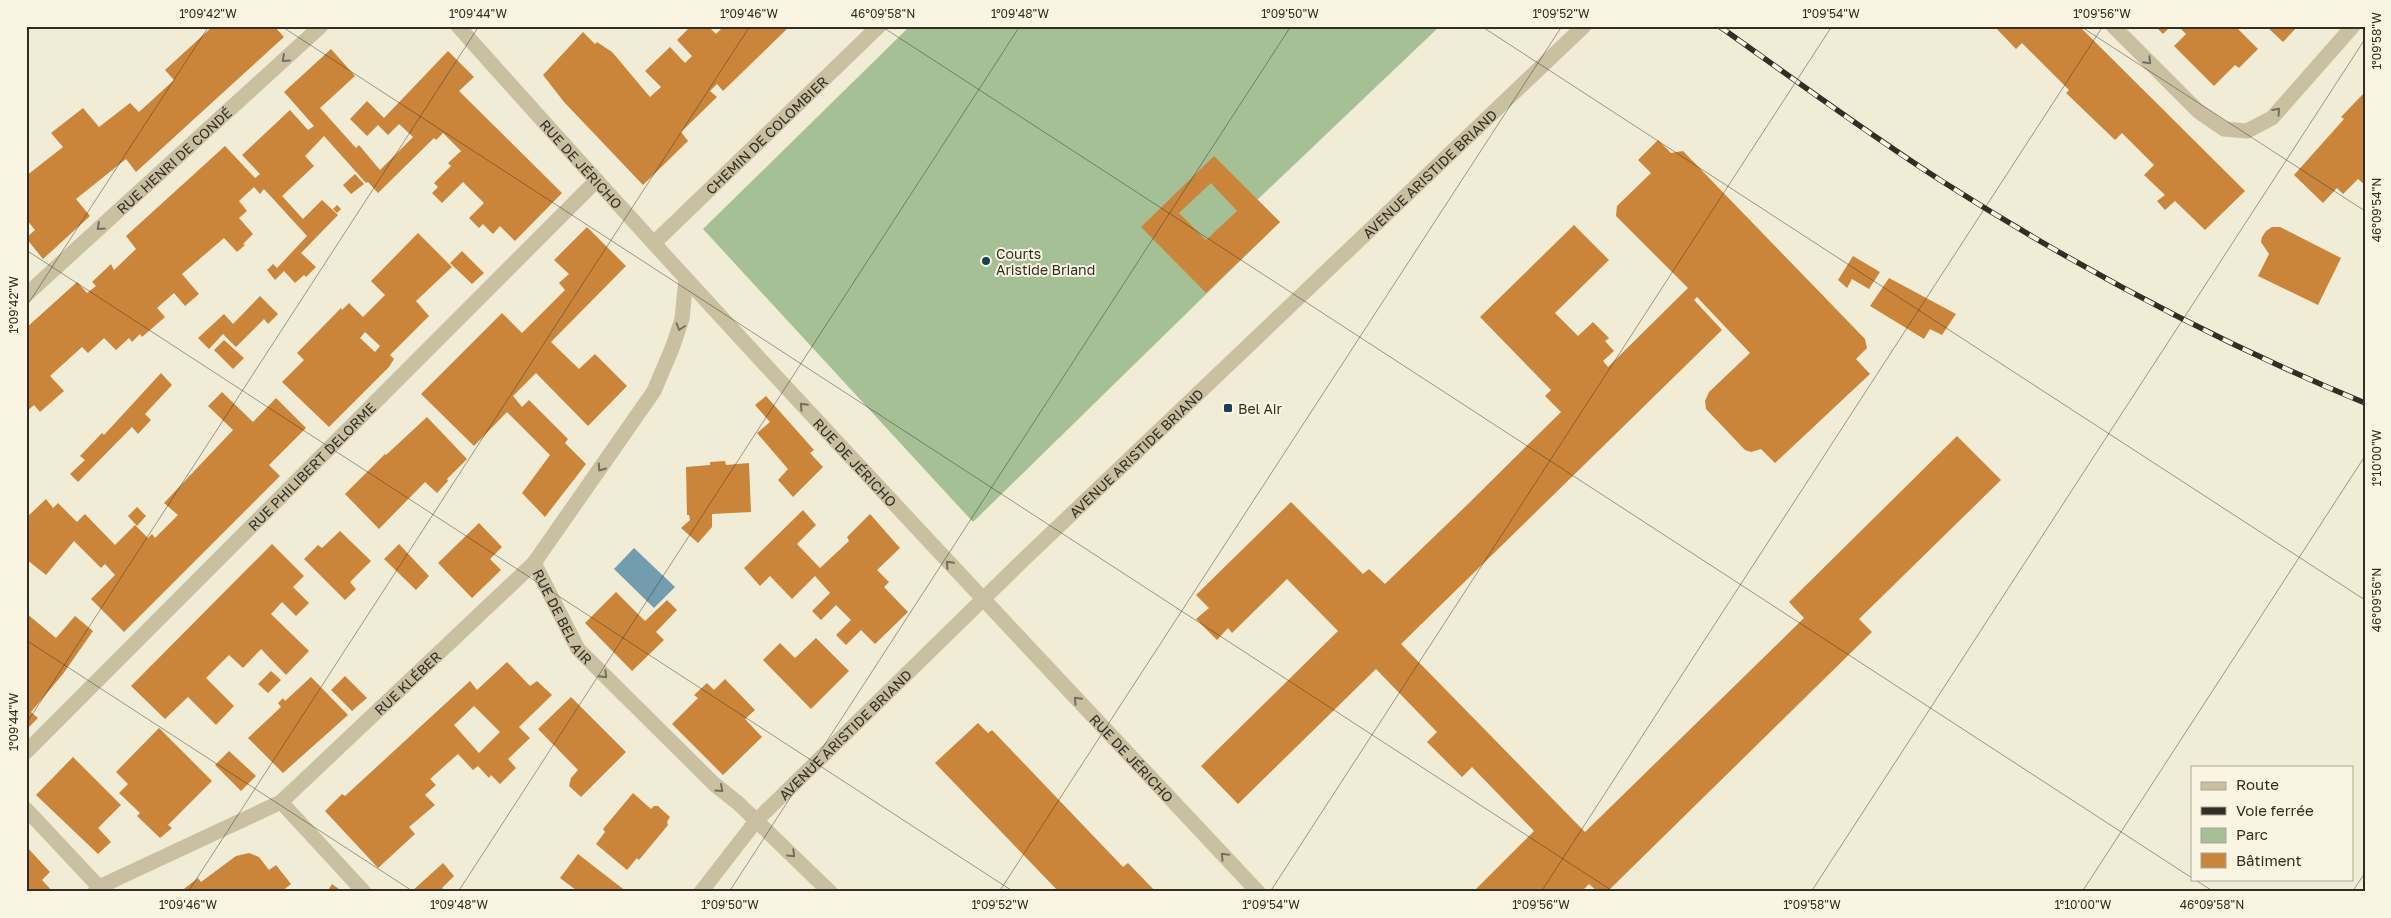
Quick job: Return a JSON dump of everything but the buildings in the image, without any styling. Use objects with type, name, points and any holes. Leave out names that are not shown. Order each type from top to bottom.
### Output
[{"type":"street","name":"RUE HENRI DE CONDÉ","points":[[26,295],[321,26]]},
{"type":"street","name":"RUE DE JÉRICHO","points":[[458,26],[686,279],[982,600],[1258,892]]},
{"type":"street","name":"CHEMIN DE COLOMBIER","points":[[654,243],[879,26]]},
{"type":"street","name":"AVENUE ARISTIDE BRIAND","points":[[700,892],[756,821],[1248,344],[1584,26]]},
{"type":"street","points":[[2113,26],[2198,111],[2224,129],[2246,131],[2272,118],[2353,26]]},
{"type":"street","name":"RUE PHILIBERT DELORME","points":[[26,752],[597,180]]},
{"type":"street","name":"RUE DE BEL AIR","points":[[686,279],[682,319],[654,391],[534,563],[578,649],[714,784],[756,821],[830,892]]},
{"type":"street","name":"RUE KLÉBER","points":[[97,889],[281,802],[534,563]]},
{"type":"street","points":[[281,802],[364,892]]},
{"type":"street","points":[[26,809],[97,889]]},
{"type":"green space","name":"Courts Aristide Briand","points":[[910,26],[1440,26],[1257,200],[1280,222],[973,522],[703,229]]},
{"type":"water","points":[[634,548],[675,587],[654,608],[614,569]]},
{"type":"railway","points":[[1719,26],[1828,104],[1940,180],[2043,243],[2148,301],[2255,355],[2365,403]]},
{"type":"place","name":"Courts Aristide Briand","points":[[986,261]]},
{"type":"place","name":"Bel Air","points":[[1228,408]]}]
